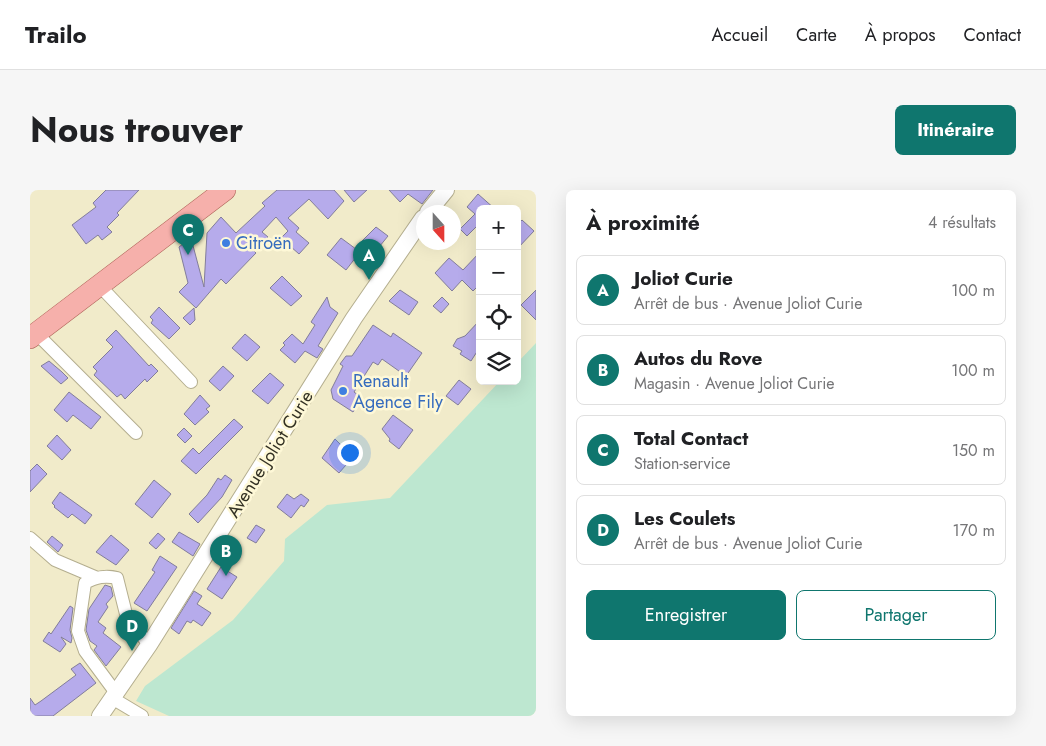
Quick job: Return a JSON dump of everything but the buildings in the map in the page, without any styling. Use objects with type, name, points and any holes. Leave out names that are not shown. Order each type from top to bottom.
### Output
[{"type":"main road","points":[[33,335],[225,190]]},
{"type":"street","points":[[434,205],[446,190]]},
{"type":"street","name":"Avenue Joliot Curie","points":[[100,716],[149,645],[354,318],[416,229]]},
{"type":"street","points":[[99,286],[191,382]]},
{"type":"street","points":[[33,335],[136,432]]},
{"type":"street","points":[[30,538],[55,560],[95,578]]},
{"type":"street","points":[[142,716],[114,696],[85,652],[78,631],[85,583],[95,578],[108,576],[117,578],[126,614],[149,645]]},
{"type":"green space","points":[[536,343],[536,716],[169,716],[136,701],[145,686],[233,620],[284,561],[285,539],[327,505],[390,498],[496,385],[521,385],[521,359]]},
{"type":"place","name":"Citroën","points":[[226,243]]},
{"type":"place","name":"Total Contact","points":[[188,255]]},
{"type":"place","name":"Joliot Curie","points":[[369,280]]},
{"type":"place","name":"Renault Agence Fily","points":[[343,391]]},
{"type":"place","name":"Autos du Rove","points":[[226,576]]},
{"type":"place","name":"Les Coulets","points":[[132,651]]}]
